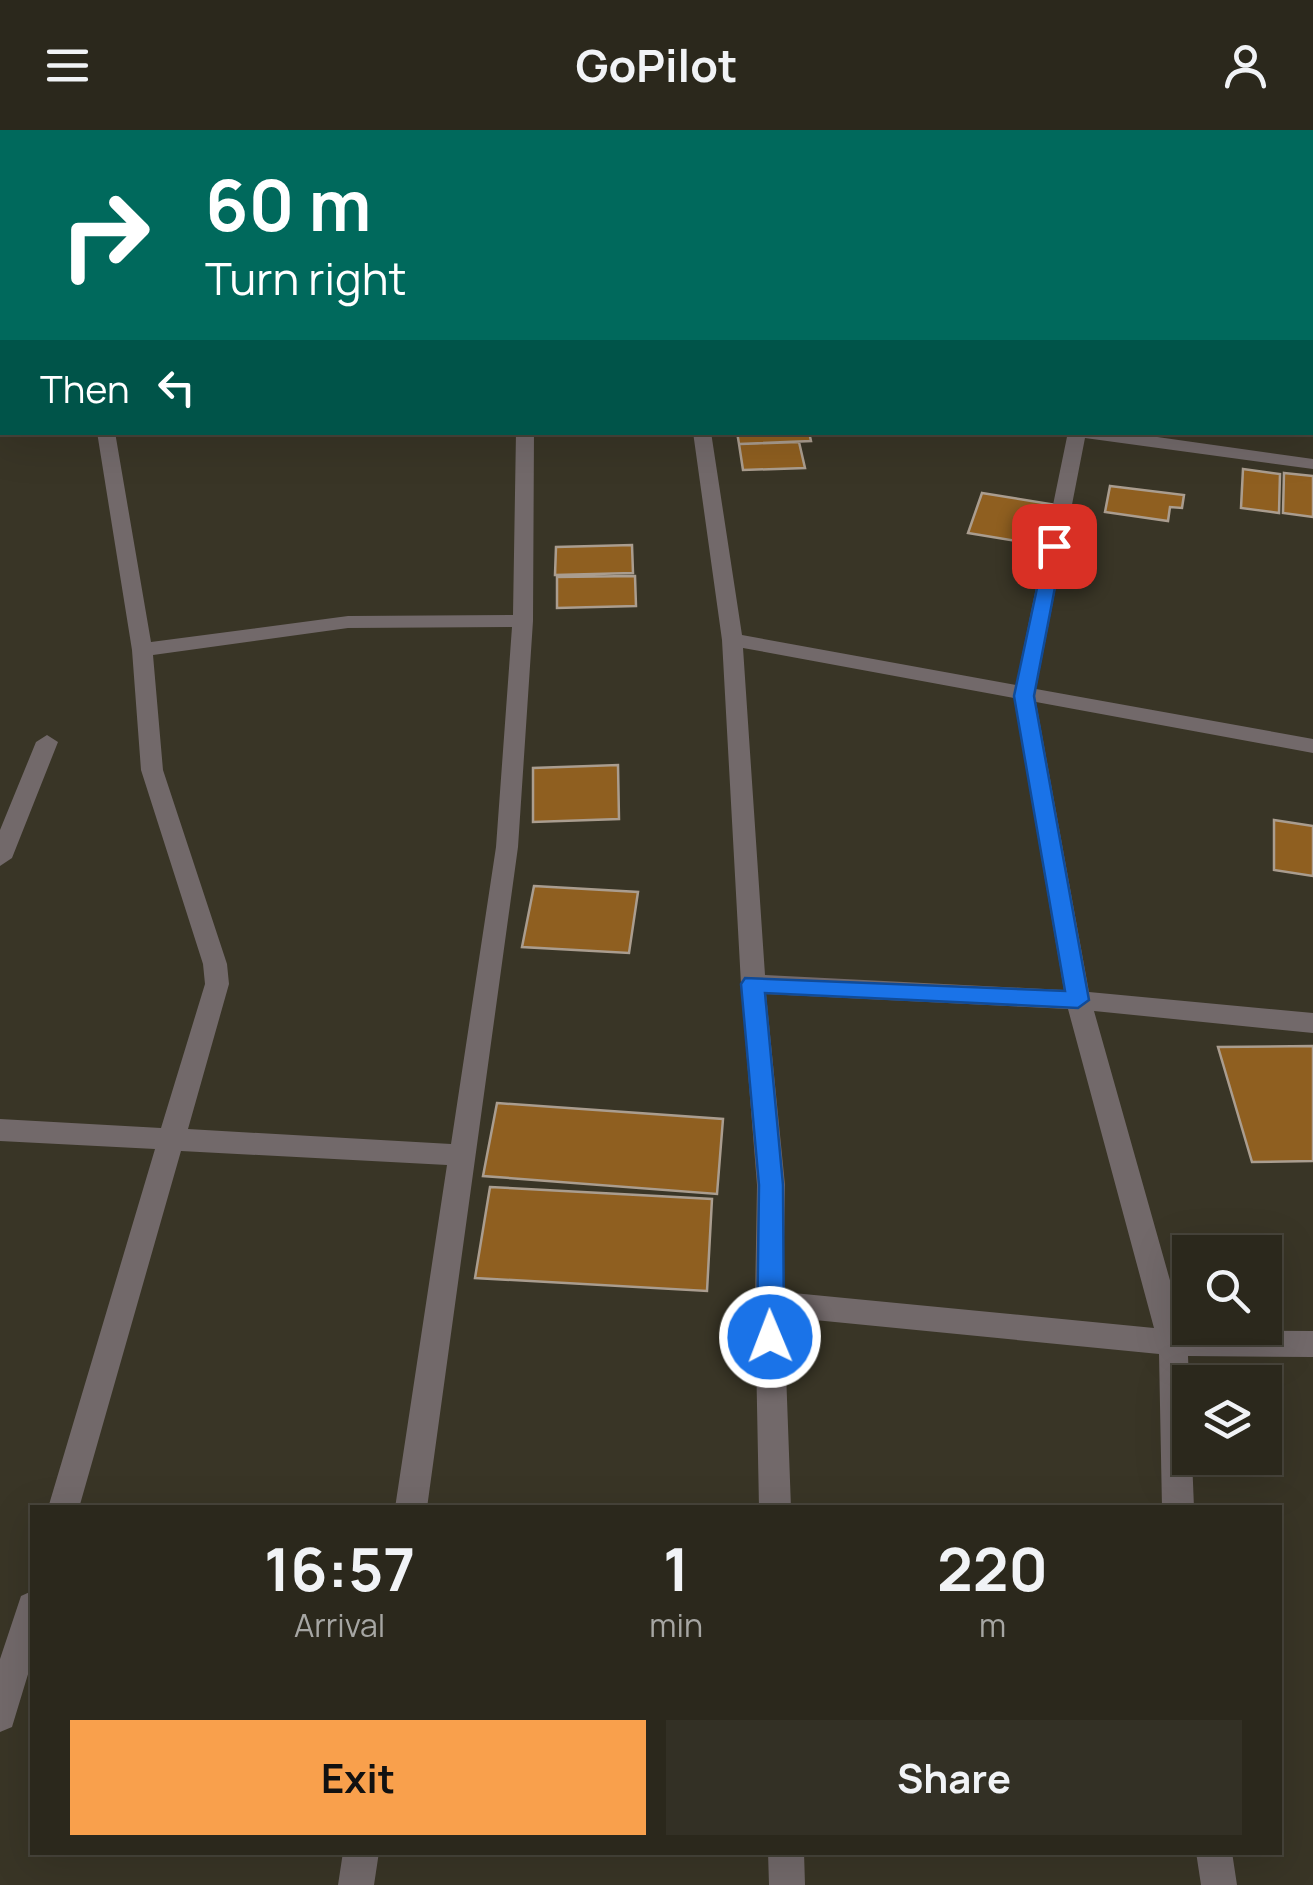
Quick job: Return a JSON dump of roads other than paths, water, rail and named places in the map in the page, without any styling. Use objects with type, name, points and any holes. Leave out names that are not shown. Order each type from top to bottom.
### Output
[{"type":"street","points":[[63,1505],[217,984],[215,964],[152,770],[142,650],[106,435]]},
{"type":"street","points":[[411,1505],[507,847],[523,621],[525,435]]},
{"type":"street","points":[[702,435],[732,640],[752,984],[771,1185],[769,1303],[776,1505]]},
{"type":"street","points":[[1077,435],[1024,696],[1078,1000],[1172,1336]]},
{"type":"street","points":[[1100,435],[1313,464]]},
{"type":"street","points":[[142,650],[348,622],[523,621]]},
{"type":"street","points":[[732,640],[1313,746]]},
{"type":"street","points":[[0,858],[46,742]]},
{"type":"street","points":[[752,984],[1078,1000],[1313,1024]]},
{"type":"street","points":[[0,1130],[462,1155]]},
{"type":"street","points":[[769,1303],[1172,1343]]},
{"type":"street","points":[[1282,1344],[1313,1344]]},
{"type":"street","points":[[1174,1345],[1178,1505]]},
{"type":"street","points":[[0,1715],[30,1614]]},
{"type":"street","points":[[356,1885],[361,1855]]},
{"type":"street","points":[[786,1855],[787,1885]]},
{"type":"street","points":[[1214,1855],[1218,1885]]}]
